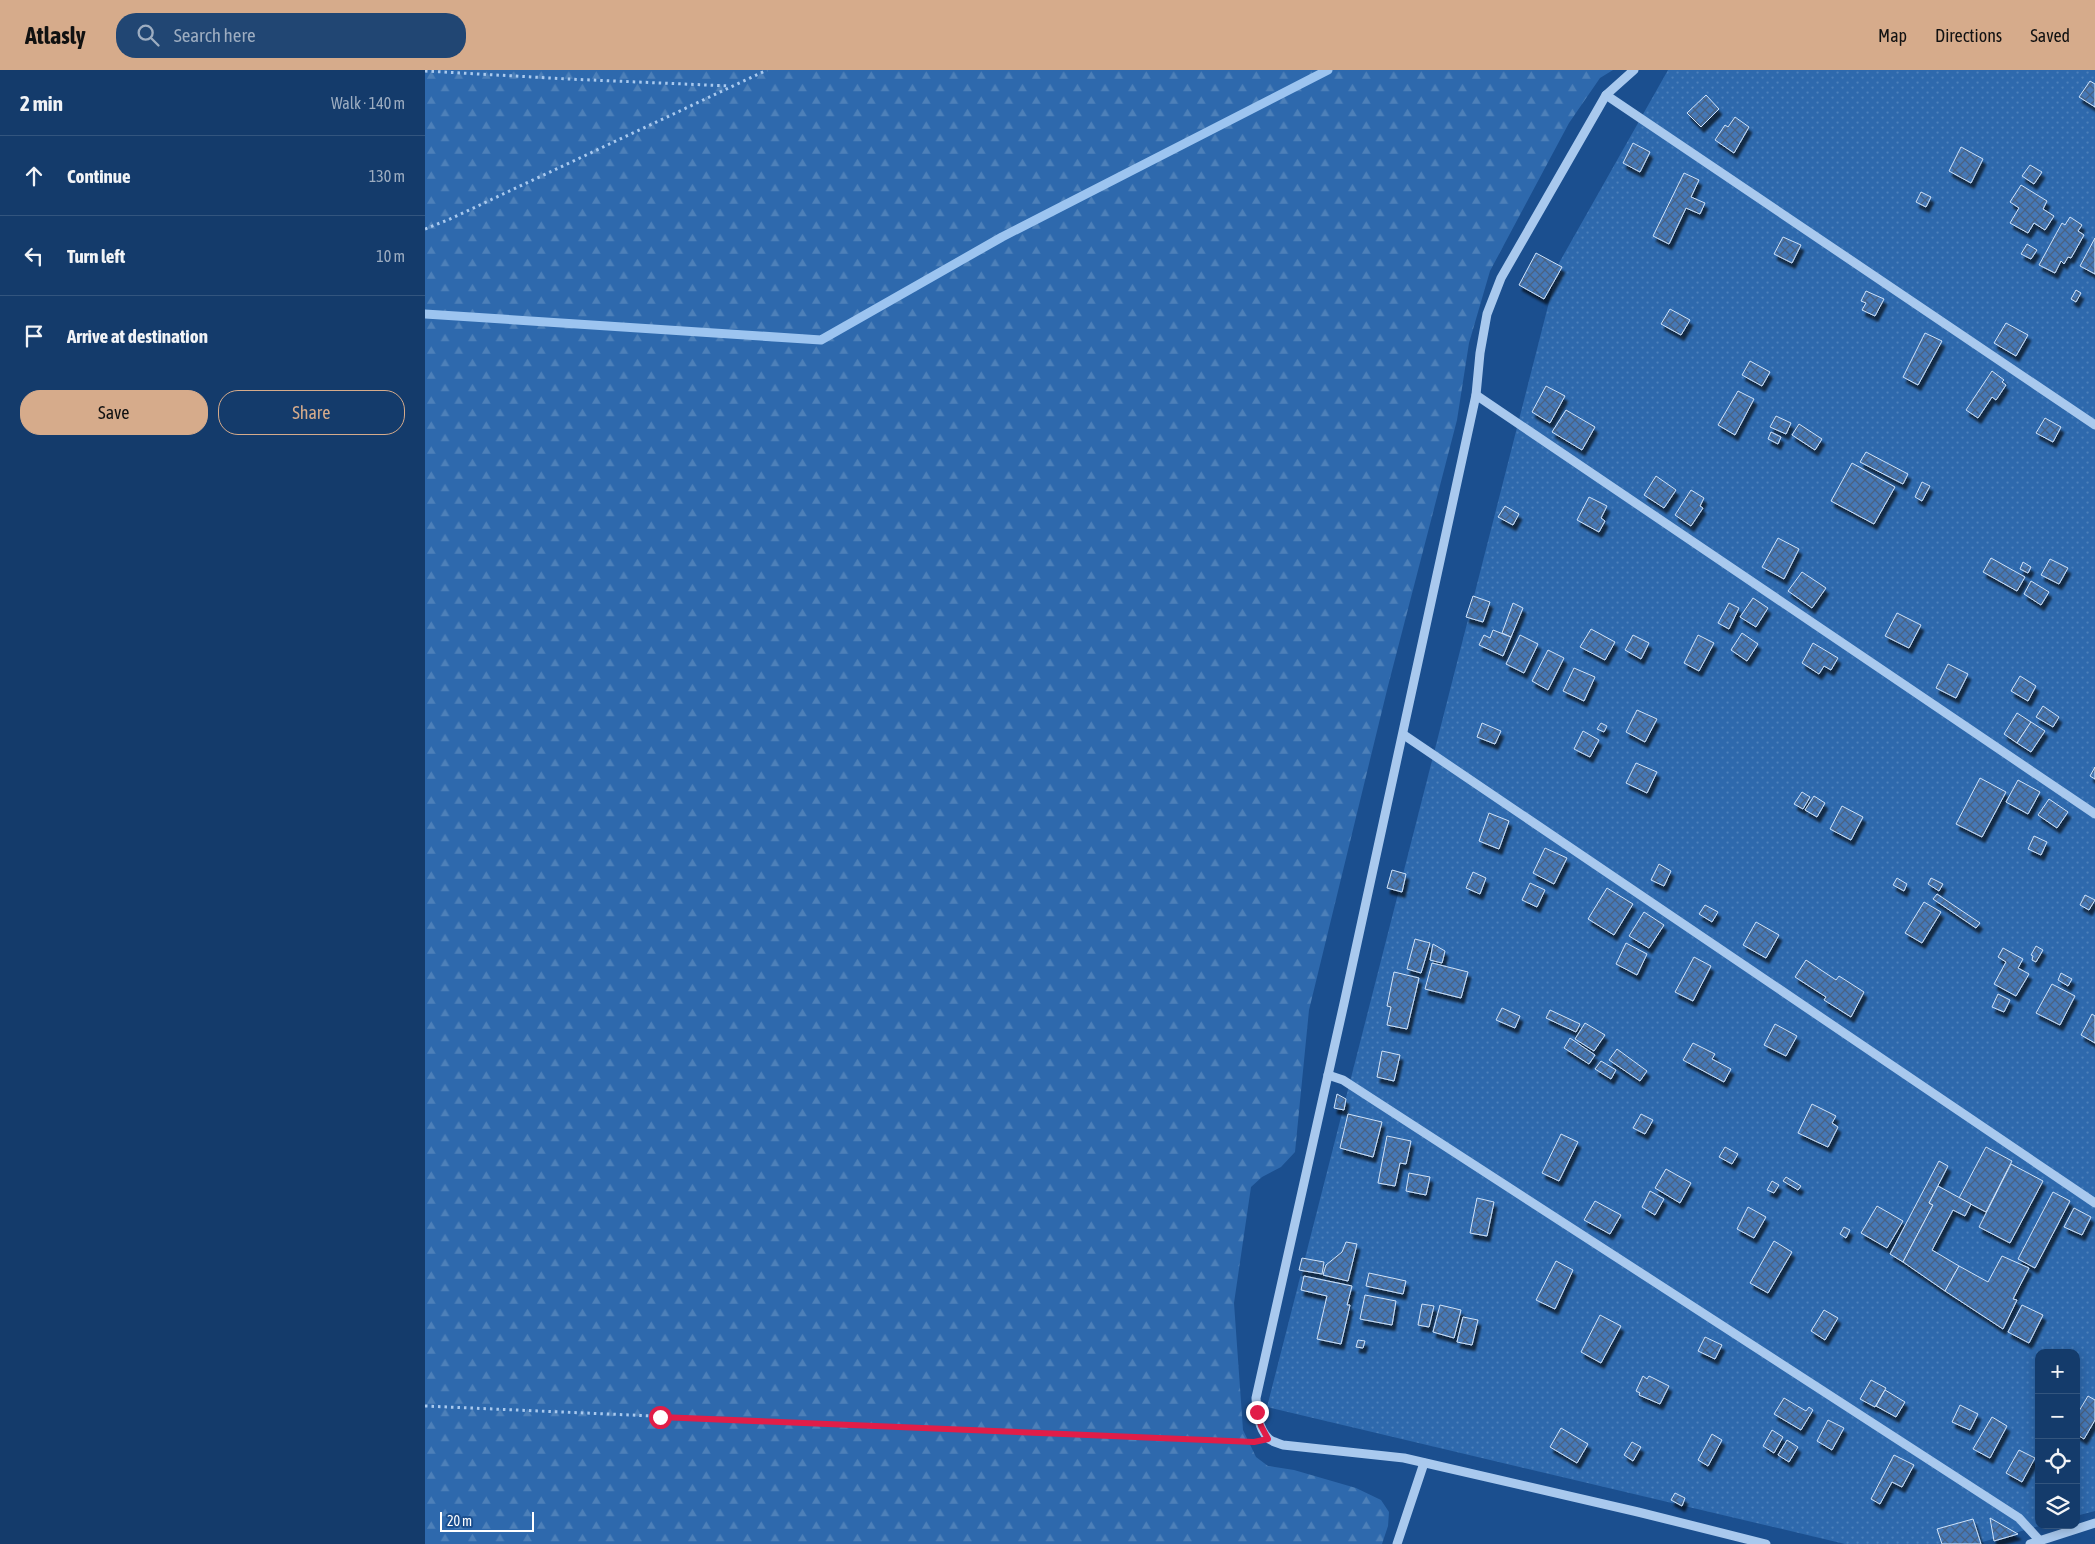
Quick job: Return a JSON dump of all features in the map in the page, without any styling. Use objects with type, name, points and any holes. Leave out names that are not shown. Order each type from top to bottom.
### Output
[{"type":"lane","points":[[1634,70],[1606,95],[1501,278],[1487,314],[1480,353],[1476,395],[1404,736],[1377,848],[1256,1398],[1257,1412],[1261,1426],[1268,1439],[1283,1445],[1404,1458],[1638,1512],[1766,1544]]},
{"type":"lane","points":[[1606,95],[2095,425]]},
{"type":"lane","points":[[1476,395],[2095,814]]},
{"type":"lane","points":[[1404,736],[2095,1203]]},
{"type":"lane","points":[[1328,1075],[1343,1080],[2019,1518],[2040,1541]]},
{"type":"lane","points":[[1397,1544],[1424,1463]]},
{"type":"lane","points":[[2030,1544],[2095,1524]]},
{"type":"path","points":[[425,229],[450,220],[767,70]]},
{"type":"path","points":[[425,71],[568,80],[730,86]]},
{"type":"path","points":[[425,1406],[1254,1442],[1268,1439]]},
{"type":"green space","points":[[425,70],[1613,70],[1600,78],[1569,123],[1490,271],[1469,343],[1457,420],[1388,686],[1309,1010],[1295,1152],[1281,1167],[1262,1177],[1251,1187],[1234,1303],[1243,1430],[1256,1457],[1268,1466],[1294,1470],[1356,1488],[1381,1500],[1389,1512],[1388,1526],[1382,1544],[425,1544]]},
{"type":"green space","points":[[1668,70],[2095,70],[2095,1511],[2080,1515],[2080,1349],[2035,1349],[2035,1527],[1975,1544],[1845,1544],[1267,1407],[1559,263]]},
{"type":"building","points":[[2090,81],[2095,84],[2095,107],[2079,97]]},
{"type":"building","points":[[1706,95],[1719,109],[1701,127],[1687,113]]},
{"type":"building","points":[[1735,117],[1749,127],[1734,153],[1715,140],[1725,125],[1728,127]]},
{"type":"building","points":[[1633,143],[1650,152],[1640,172],[1623,163]]},
{"type":"building","points":[[1961,147],[1983,159],[1971,183],[1949,171]]},
{"type":"building","points":[[2030,165],[2042,172],[2034,184],[2022,176]]},
{"type":"building","points":[[1684,173],[1699,180],[1691,197],[1705,203],[1700,214],[1686,208],[1669,244],[1653,236]]},
{"type":"building","points":[[2021,185],[2047,201],[2043,209],[2054,216],[2045,230],[2034,223],[2028,233],[2010,223],[2019,208],[2010,202]]},
{"type":"building","points":[[1921,192],[1931,197],[1926,207],[1916,202]]},
{"type":"building","points":[[2070,217],[2082,225],[2078,231],[2084,235],[2071,258],[2068,257],[2064,264],[2061,261],[2055,273],[2039,265],[2062,223],[2065,225]]},
{"type":"building","points":[[1783,237],[1801,245],[1792,263],[1774,254]]},
{"type":"building","points":[[2095,238],[2095,274],[2080,266]]},
{"type":"building","points":[[2027,244],[2037,250],[2031,259],[2021,254]]},
{"type":"building","points":[[1536,253],[1562,267],[1544,299],[1519,285]]},
{"type":"building","points":[[2076,290],[2081,293],[2076,302],[2071,299]]},
{"type":"building","points":[[1866,291],[1884,299],[1875,316],[1862,310],[1866,303],[1861,301]]},
{"type":"building","points":[[1670,309],[1690,320],[1681,335],[1661,324]]},
{"type":"building","points":[[2006,323],[2028,335],[2016,356],[1994,343]]},
{"type":"building","points":[[1925,333],[1942,341],[1918,385],[1903,377]]},
{"type":"building","points":[[1750,361],[1770,372],[1762,386],[1742,375]]},
{"type":"building","points":[[1992,371],[2004,380],[2002,382],[2006,385],[1996,400],[1992,397],[1978,418],[1966,410]]},
{"type":"building","points":[[1546,386],[1565,396],[1550,423],[1532,412]]},
{"type":"building","points":[[1738,391],[1754,399],[1735,435],[1718,425]]},
{"type":"building","points":[[1566,410],[1595,427],[1582,450],[1552,432]]},
{"type":"building","points":[[1776,416],[1791,423],[1786,434],[1770,427]]},
{"type":"building","points":[[2045,418],[2061,427],[2053,442],[2036,433]]},
{"type":"building","points":[[1799,424],[1822,439],[1815,450],[1792,435]]},
{"type":"building","points":[[1771,432],[1781,437],[1778,444],[1768,439]]},
{"type":"building","points":[[1866,452],[1908,474],[1903,484],[1860,462]]},
{"type":"building","points":[[1852,463],[1895,487],[1874,524],[1831,501]]},
{"type":"building","points":[[1656,476],[1676,490],[1664,508],[1644,495]]},
{"type":"building","points":[[1922,482],[1930,486],[1922,501],[1915,497]]},
{"type":"building","points":[[1691,490],[1704,498],[1700,506],[1703,508],[1691,526],[1675,515]]},
{"type":"building","points":[[1589,497],[1607,506],[1601,518],[1605,521],[1599,532],[1577,520]]},
{"type":"building","points":[[1505,506],[1519,514],[1513,525],[1498,517]]},
{"type":"building","points":[[1778,538],[1799,549],[1784,579],[1762,567]]},
{"type":"building","points":[[1991,558],[2025,577],[2017,591],[1983,572]]},
{"type":"building","points":[[2050,559],[2068,568],[2059,584],[2041,575]]},
{"type":"building","points":[[2023,562],[2031,567],[2028,573],[2020,569]]},
{"type":"building","points":[[1802,572],[1826,588],[1812,608],[1788,591]]},
{"type":"building","points":[[2031,581],[2049,592],[2041,605],[2024,594]]},
{"type":"building","points":[[1473,596],[1490,602],[1483,622],[1466,617]]},
{"type":"building","points":[[1753,598],[1768,608],[1756,627],[1740,617]]},
{"type":"building","points":[[1513,603],[1523,608],[1511,637],[1502,633]]},
{"type":"building","points":[[1729,603],[1739,608],[1729,629],[1718,623]]},
{"type":"building","points":[[1897,613],[1921,625],[1909,648],[1885,636]]},
{"type":"building","points":[[1591,629],[1615,642],[1605,660],[1580,647]]},
{"type":"building","points":[[1493,630],[1511,637],[1503,656],[1479,645],[1484,635],[1490,638]]},
{"type":"building","points":[[1742,633],[1758,644],[1747,661],[1731,650]]},
{"type":"building","points":[[1520,635],[1538,644],[1524,673],[1506,664]]},
{"type":"building","points":[[1633,635],[1649,643],[1641,659],[1625,650]]},
{"type":"building","points":[[1698,635],[1714,643],[1699,671],[1684,663]]},
{"type":"building","points":[[1813,643],[1838,658],[1831,670],[1824,666],[1819,674],[1802,663]]},
{"type":"building","points":[[1548,650],[1564,658],[1548,690],[1532,681]]},
{"type":"building","points":[[1948,664],[1968,674],[1956,698],[1936,688]]},
{"type":"building","points":[[1574,668],[1595,677],[1584,701],[1563,691]]},
{"type":"building","points":[[2020,676],[2036,686],[2028,701],[2011,691]]},
{"type":"building","points":[[2043,706],[2059,717],[2053,727],[2036,717]]},
{"type":"building","points":[[1637,710],[1657,719],[1645,742],[1626,732]]},
{"type":"building","points":[[2017,713],[2031,722],[2017,743],[2004,734]]},
{"type":"building","points":[[2031,722],[2045,731],[2031,752],[2017,743]]},
{"type":"building","points":[[1482,723],[1501,731],[1495,744],[1477,737]]},
{"type":"building","points":[[1601,723],[1607,726],[1604,732],[1597,729]]},
{"type":"building","points":[[1583,731],[1599,740],[1590,757],[1574,749]]},
{"type":"building","points":[[1636,763],[1657,772],[1647,793],[1626,783]]},
{"type":"building","points":[[2095,767],[2095,779],[2090,776]]},
{"type":"building","points":[[1980,778],[2006,792],[1982,837],[1956,824]]},
{"type":"building","points":[[2018,780],[2040,792],[2028,814],[2006,802]]},
{"type":"building","points":[[1802,792],[1810,797],[1803,809],[1794,804]]},
{"type":"building","points":[[1814,796],[1825,803],[1817,817],[1805,810]]},
{"type":"building","points":[[2049,799],[2068,812],[2057,828],[2038,815]]},
{"type":"building","points":[[1842,806],[1863,817],[1851,840],[1830,829]]},
{"type":"building","points":[[1489,813],[1509,821],[1499,849],[1479,841]]},
{"type":"building","points":[[2034,836],[2047,842],[2041,855],[2028,849]]},
{"type":"building","points":[[1545,848],[1567,858],[1554,884],[1533,873]]},
{"type":"building","points":[[1659,864],[1671,871],[1664,886],[1651,880]]},
{"type":"building","points":[[1392,870],[1406,874],[1402,892],[1387,888]]},
{"type":"building","points":[[1473,872],[1486,878],[1480,894],[1466,888]]},
{"type":"building","points":[[1897,878],[1907,884],[1904,891],[1893,885]]},
{"type":"building","points":[[1931,878],[1943,884],[1939,891],[1928,884]]},
{"type":"building","points":[[1530,883],[1545,890],[1537,907],[1522,900]]},
{"type":"building","points":[[1607,888],[1633,904],[1614,935],[1588,919]]},
{"type":"building","points":[[1937,894],[1980,923],[1976,928],[1933,899]]},
{"type":"building","points":[[2085,895],[2095,900],[2089,910],[2080,905]]},
{"type":"building","points":[[1924,902],[1941,912],[1922,943],[1905,933]]},
{"type":"building","points":[[1705,905],[1718,912],[1712,922],[1699,914]]},
{"type":"building","points":[[1644,912],[1664,925],[1649,948],[1629,936]]},
{"type":"building","points":[[1756,922],[1779,935],[1766,958],[1743,945]]},
{"type":"building","points":[[1415,939],[1430,943],[1421,973],[1407,969]]},
{"type":"building","points":[[1626,943],[1647,954],[1637,975],[1616,964]]},
{"type":"building","points":[[1433,944],[1445,951],[1442,963],[1430,960]]},
{"type":"building","points":[[2036,946],[2043,950],[2036,962],[2032,960],[2033,956],[2031,955]]},
{"type":"building","points":[[2003,948],[2023,959],[2018,968],[2029,974],[2016,996],[1994,984],[2006,962],[1998,957]]},
{"type":"building","points":[[1694,957],[1711,966],[1693,1001],[1675,992]]},
{"type":"building","points":[[1806,960],[1836,980],[1839,976],[1864,992],[1851,1017],[1824,1000],[1826,997],[1795,977]]},
{"type":"building","points":[[1432,963],[1468,972],[1461,998],[1425,989]]},
{"type":"building","points":[[1394,972],[1419,978],[1407,1029],[1387,1025],[1391,1007],[1387,1006]]},
{"type":"building","points":[[2061,973],[2072,979],[2068,986],[2058,980]]},
{"type":"building","points":[[2052,984],[2075,996],[2060,1025],[2036,1013]]},
{"type":"building","points":[[1998,994],[2010,1000],[2004,1012],[1992,1007]]},
{"type":"building","points":[[1502,1008],[1520,1016],[1515,1028],[1496,1020]]},
{"type":"building","points":[[1550,1010],[1580,1024],[1576,1032],[1546,1018]]},
{"type":"building","points":[[2092,1014],[2095,1016],[2095,1043],[2081,1035]]},
{"type":"building","points":[[1585,1023],[1605,1035],[1594,1051],[1575,1039]]},
{"type":"building","points":[[1775,1024],[1797,1036],[1786,1056],[1764,1045]]},
{"type":"building","points":[[1570,1038],[1595,1055],[1589,1064],[1564,1048]]},
{"type":"building","points":[[1693,1043],[1715,1054],[1712,1059],[1731,1069],[1724,1082],[1683,1060]]},
{"type":"building","points":[[1617,1049],[1647,1071],[1640,1081],[1609,1060]]},
{"type":"building","points":[[1382,1051],[1400,1055],[1394,1081],[1377,1077]]},
{"type":"building","points":[[1601,1061],[1616,1070],[1611,1079],[1595,1069]]},
{"type":"building","points":[[1337,1094],[1346,1099],[1344,1110],[1334,1108]]},
{"type":"building","points":[[1812,1104],[1836,1116],[1832,1123],[1838,1127],[1828,1147],[1798,1133]]},
{"type":"building","points":[[1348,1114],[1382,1122],[1373,1157],[1340,1148]]},
{"type":"building","points":[[1641,1114],[1653,1120],[1645,1134],[1633,1128]]},
{"type":"building","points":[[1561,1134],[1578,1142],[1559,1181],[1542,1173]]},
{"type":"building","points":[[1387,1136],[1411,1141],[1406,1164],[1400,1163],[1395,1186],[1378,1183]]},
{"type":"building","points":[[1725,1147],[1738,1154],[1732,1164],[1719,1157]]},
{"type":"building","points":[[1986,1147],[2012,1161],[1986,1212],[1959,1198]]},
{"type":"building","points":[[1939,1161],[1948,1166],[1929,1203],[1933,1205],[1903,1262],[1890,1254]]},
{"type":"building","points":[[2011,1164],[2043,1181],[2010,1243],[1979,1227]]},
{"type":"building","points":[[1666,1169],[1691,1183],[1680,1203],[1655,1188]]},
{"type":"building","points":[[1409,1173],[1430,1177],[1426,1195],[1406,1191]]},
{"type":"building","points":[[1786,1177],[1801,1186],[1798,1190],[1783,1181]]},
{"type":"building","points":[[1772,1181],[1779,1185],[1774,1193],[1767,1190]]},
{"type":"building","points":[[1938,1186],[1971,1204],[1965,1216],[1953,1210],[1932,1250],[1959,1266],[1945,1291],[1903,1262],[1933,1205],[1929,1203]]},
{"type":"building","points":[[1650,1191],[1664,1199],[1655,1215],[1642,1207]]},
{"type":"building","points":[[2053,1192],[2070,1201],[2035,1268],[2018,1259]]},
{"type":"building","points":[[1477,1198],[1494,1202],[1487,1236],[1470,1233]]},
{"type":"building","points":[[1595,1201],[1621,1215],[1610,1234],[1584,1220]]},
{"type":"building","points":[[1877,1206],[1903,1221],[1887,1248],[1861,1233]]},
{"type":"building","points":[[1748,1207],[1766,1217],[1754,1238],[1737,1229]]},
{"type":"building","points":[[2074,1208],[2091,1217],[2082,1235],[2064,1227]]},
{"type":"building","points":[[1844,1227],[1850,1230],[1846,1238],[1840,1234]]},
{"type":"building","points":[[1774,1241],[1792,1252],[1768,1293],[1750,1283]]},
{"type":"building","points":[[1346,1242],[1357,1244],[1348,1281],[1323,1275],[1326,1265],[1342,1252]]},
{"type":"building","points":[[2002,1256],[2029,1268],[2013,1299],[2017,1300],[2003,1329],[1945,1291],[1959,1266],[1988,1282]]},
{"type":"building","points":[[1302,1258],[1324,1262],[1322,1274],[1299,1270]]},
{"type":"building","points":[[1556,1261],[1573,1270],[1555,1309],[1536,1300]]},
{"type":"building","points":[[1369,1273],[1406,1281],[1403,1294],[1366,1286]]},
{"type":"building","points":[[1304,1276],[1352,1286],[1347,1305],[1350,1305],[1341,1344],[1317,1339],[1327,1296],[1301,1290]]},
{"type":"building","points":[[1365,1295],[1396,1301],[1392,1325],[1360,1319]]},
{"type":"building","points":[[1422,1304],[1434,1306],[1429,1327],[1418,1325]]},
{"type":"building","points":[[1440,1305],[1461,1310],[1454,1338],[1433,1332]]},
{"type":"building","points":[[2022,1305],[2043,1315],[2029,1343],[2008,1332]]},
{"type":"building","points":[[1824,1310],[1838,1318],[1825,1340],[1811,1331]]},
{"type":"building","points":[[1600,1315],[1621,1326],[1601,1363],[1581,1352]]},
{"type":"building","points":[[1463,1317],[1478,1320],[1472,1345],[1457,1342]]},
{"type":"building","points":[[1705,1337],[1722,1345],[1715,1359],[1698,1351]]},
{"type":"building","points":[[1358,1340],[1365,1341],[1363,1348],[1356,1347]]},
{"type":"building","points":[[1643,1376],[1647,1379],[1649,1376],[1669,1386],[1660,1404],[1639,1395],[1640,1393],[1636,1391]]},
{"type":"building","points":[[1871,1380],[1886,1388],[1875,1407],[1860,1399]]},
{"type":"building","points":[[1885,1390],[1905,1402],[1896,1417],[1876,1406]]},
{"type":"building","points":[[2088,1396],[2095,1400],[2095,1420],[2084,1439],[2080,1436],[2080,1409]]},
{"type":"building","points":[[1784,1398],[1806,1411],[1809,1407],[1813,1410],[1801,1430],[1774,1414]]},
{"type":"building","points":[[1960,1405],[1978,1414],[1970,1430],[1952,1422]]},
{"type":"building","points":[[1992,1417],[2007,1426],[1990,1458],[1973,1449]]},
{"type":"building","points":[[1828,1420],[1844,1428],[1832,1450],[1817,1441]]},
{"type":"building","points":[[1561,1428],[1588,1444],[1577,1463],[1550,1447]]},
{"type":"building","points":[[1772,1430],[1783,1437],[1774,1453],[1763,1446]]},
{"type":"building","points":[[1712,1434],[1722,1440],[1708,1466],[1698,1460]]},
{"type":"building","points":[[1787,1440],[1798,1447],[1789,1462],[1778,1455]]},
{"type":"building","points":[[1632,1442],[1641,1447],[1633,1461],[1624,1455]]},
{"type":"building","points":[[2019,1450],[2035,1458],[2022,1482],[2006,1473]]},
{"type":"building","points":[[1894,1455],[1914,1465],[1902,1487],[1892,1482],[1880,1504],[1871,1499]]},
{"type":"building","points":[[1675,1493],[1685,1498],[1682,1506],[1671,1500]]},
{"type":"building","points":[[1990,1518],[2018,1534],[1994,1541]]},
{"type":"building","points":[[1973,1519],[1981,1544],[1942,1544],[1937,1529]]},
{"type":"waterway","points":[[425,314],[821,340],[1002,237],[1328,70]]},
{"type":"route","points":[[660,1417],[1254,1442],[1268,1439],[1261,1426],[1257,1412]]}]
